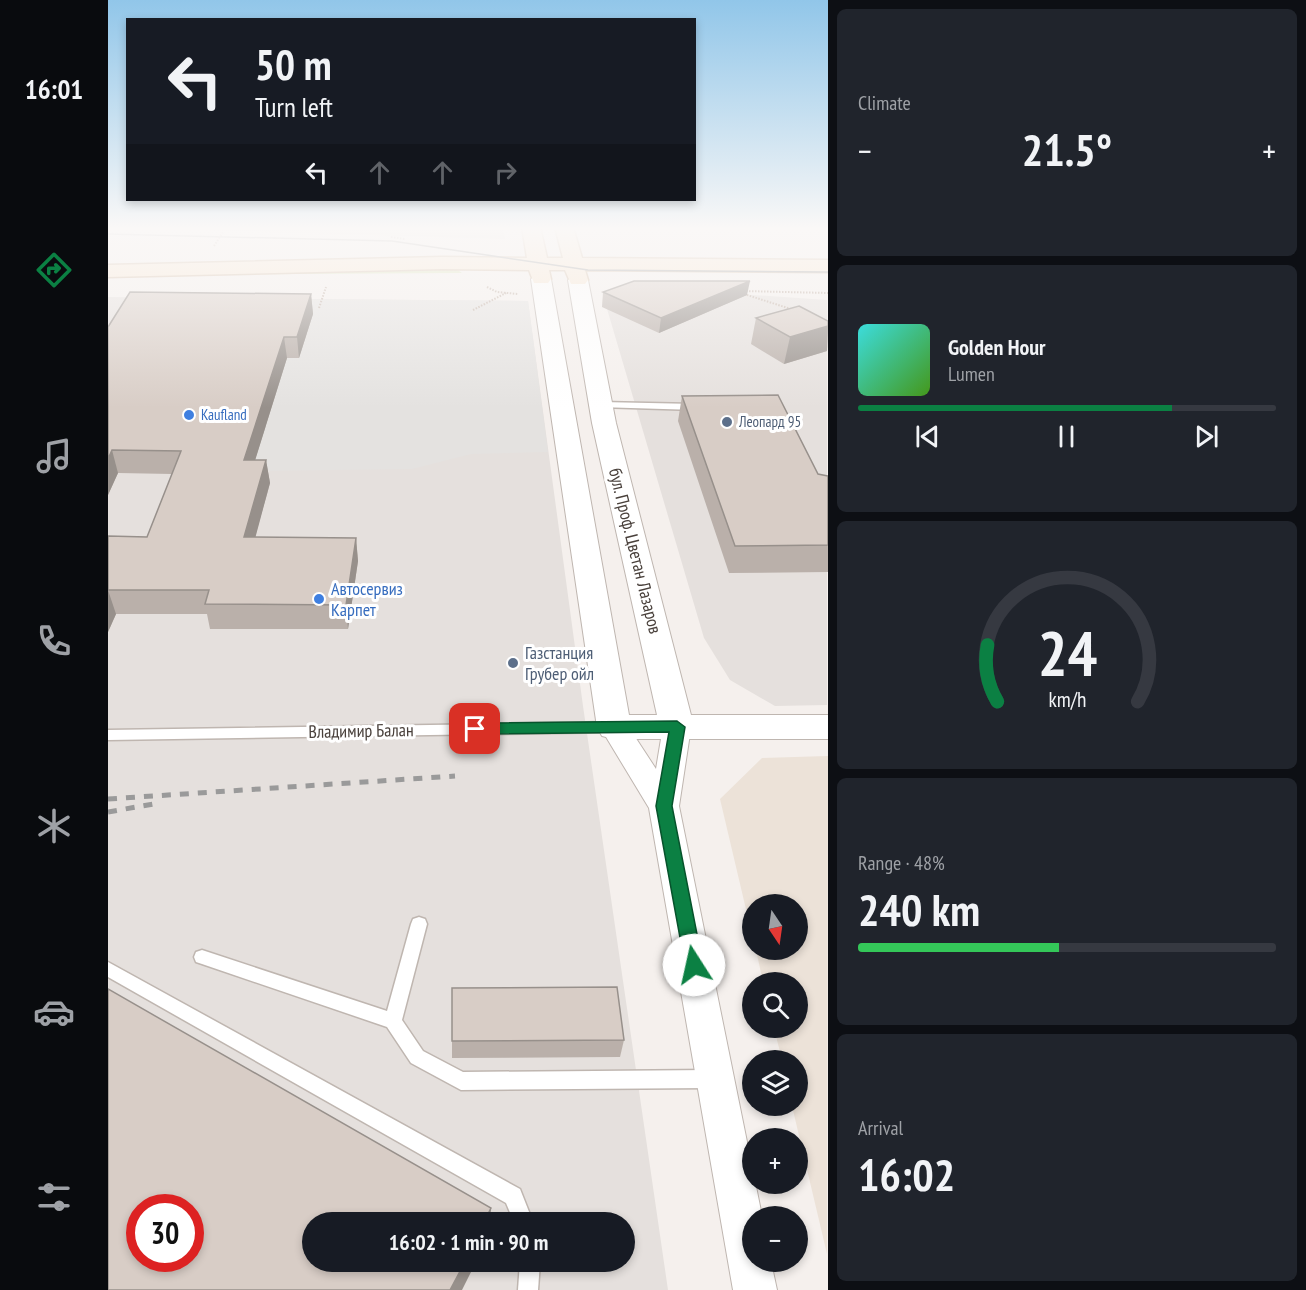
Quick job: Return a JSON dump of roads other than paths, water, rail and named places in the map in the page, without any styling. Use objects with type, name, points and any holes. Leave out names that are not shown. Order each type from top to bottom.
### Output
[{"type":"street","points":[[536,287],[614,727],[664,806]]},
{"type":"street","name":"бул. Проф. Цветан Лазаров","points":[[579,287],[601,405],[677,727]]},
{"type":"street","points":[[614,727],[828,727]]},
{"type":"street","points":[[677,727],[664,806],[755,1290]]},
{"type":"lane","points":[[601,405],[703,408]]},
{"type":"lane","name":"Владимир Балан","points":[[108,735],[614,727]]},
{"type":"lane","points":[[393,1021],[419,924]]},
{"type":"lane","points":[[202,957],[393,1021],[417,1058],[461,1081],[715,1079]]},
{"type":"lane","points":[[108,969],[513,1196],[520,1212]]},
{"type":"lane","points":[[528,1290],[529,1272]]},
{"type":"railway","points":[[108,799],[455,776]]},
{"type":"railway","points":[[108,812],[159,803]]},
{"type":"place","name":"Kaufland","points":[[189,415]]},
{"type":"place","name":"Леопард 95","points":[[727,422]]},
{"type":"place","name":"Автосервиз Карпет","points":[[319,599]]},
{"type":"place","name":"Газстанция Грубер ойл","points":[[513,663]]}]
